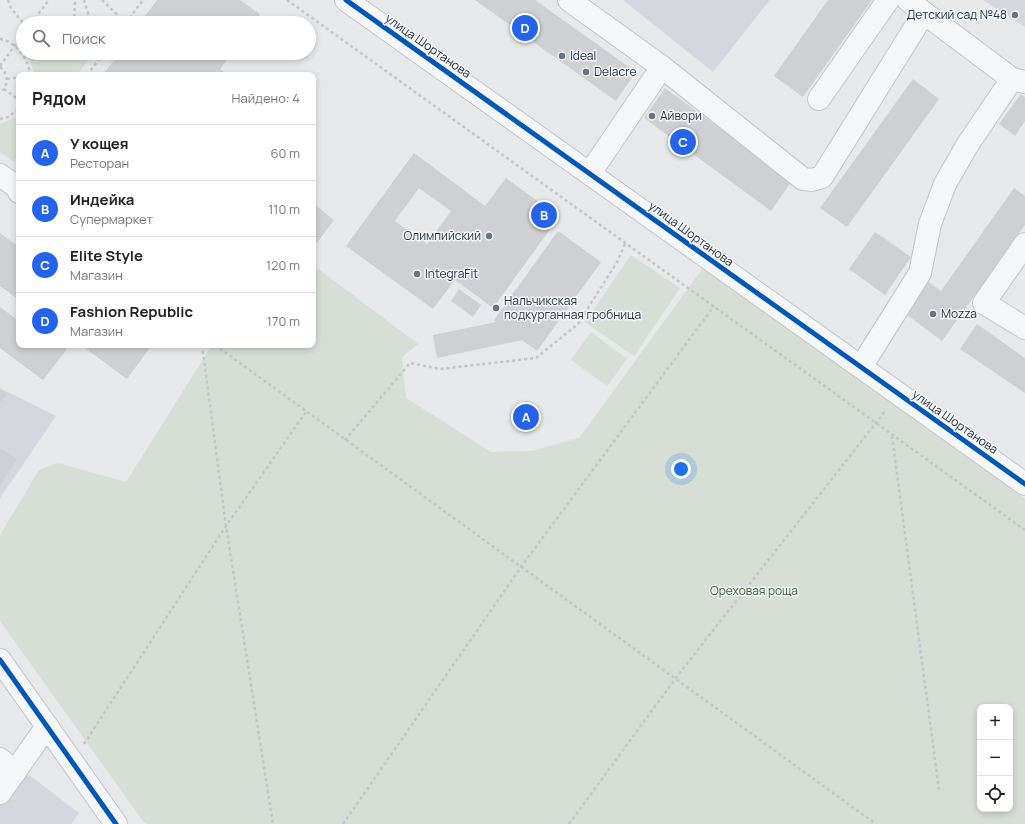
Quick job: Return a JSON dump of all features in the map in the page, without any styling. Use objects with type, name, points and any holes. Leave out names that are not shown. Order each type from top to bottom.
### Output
[{"type":"street","name":"улица Шортанова","points":[[346,0],[1025,484]]},
{"type":"street","points":[[569,0],[662,67],[803,179],[812,180],[822,177],[916,6],[1019,81],[968,144],[945,184],[930,224],[920,273],[860,367]]},
{"type":"street","points":[[819,99],[888,0]]},
{"type":"street","points":[[590,173],[662,67]]},
{"type":"street","points":[[0,175],[16,186]]},
{"type":"street","points":[[1025,244],[984,303],[1025,328]]},
{"type":"street","points":[[0,660],[116,824]]},
{"type":"street","points":[[0,793],[8,765],[47,726]]},
{"type":"path","points":[[8,0],[11,8],[17,16]]},
{"type":"path","points":[[36,16],[49,0]]},
{"type":"path","points":[[74,0],[74,16]]},
{"type":"path","points":[[84,0],[89,16]]},
{"type":"path","points":[[102,0],[119,16]]},
{"type":"path","points":[[131,16],[142,0]]},
{"type":"path","points":[[287,0],[309,16]]},
{"type":"path","points":[[316,21],[1025,530]]},
{"type":"path","points":[[0,39],[15,46],[0,66],[6,74],[7,79],[4,89],[0,93]]},
{"type":"path","points":[[26,60],[30,72]]},
{"type":"path","points":[[89,72],[99,60]]},
{"type":"path","points":[[7,79],[16,78]]},
{"type":"path","points":[[4,89],[16,98]]},
{"type":"path","points":[[0,119],[8,117],[16,111]]},
{"type":"path","points":[[345,440],[410,363],[440,369],[536,358],[578,324],[617,262],[625,244]]},
{"type":"path","points":[[343,824],[521,567],[714,306]]},
{"type":"path","points":[[202,348],[226,526],[273,824]]},
{"type":"path","points":[[219,348],[876,824]]},
{"type":"path","points":[[569,824],[675,679],[890,404]]},
{"type":"path","points":[[81,749],[226,526],[306,412]]},
{"type":"path","points":[[892,435],[939,790]]},
{"type":"shaded area","points":[[623,0],[768,0],[769,1],[713,72]]},
{"type":"shaded area","name":"Детский сад №48","points":[[983,0],[1025,0],[1025,27],[986,2]]},
{"type":"shaded area","points":[[0,388],[56,416],[0,498]]},
{"type":"shaded area","points":[[24,771],[79,813],[71,824],[0,824],[0,803]]},
{"type":"green space","points":[[29,60],[88,60],[79,72],[34,72]]},
{"type":"green space","points":[[16,117],[16,160],[14,162],[0,152],[0,124]]},
{"type":"green space","points":[[631,255],[680,288],[634,356],[585,322]]},
{"type":"green space","name":"Ореховая роща","points":[[316,267],[418,344],[402,357],[406,398],[491,452],[531,451],[579,438],[703,268],[1025,499],[1025,824],[147,824],[142,820],[0,621],[0,535],[39,470],[58,463],[126,482],[210,348],[316,348]]},
{"type":"green space","points":[[591,332],[627,359],[607,386],[571,360]]},
{"type":"building","points":[[157,0],[240,0],[260,14],[259,16],[145,16]]},
{"type":"building","points":[[475,0],[535,0],[636,72],[616,101]]},
{"type":"building","points":[[828,0],[872,0],[803,97],[774,76]]},
{"type":"building","points":[[114,60],[227,60],[220,69],[224,72],[105,72]]},
{"type":"building","points":[[913,79],[939,99],[847,227],[820,208]]},
{"type":"building","points":[[665,88],[792,181],[771,211],[644,118]]},
{"type":"building","points":[[1021,94],[1025,97],[1025,121],[1015,136],[999,124]]},
{"type":"building","name":"Олимпийский","points":[[414,153],[485,206],[506,178],[559,217],[493,308],[455,280],[433,309],[346,246]],"holes":[[[419,188],[451,211],[427,244],[395,221]]]},
{"type":"building","points":[[1014,188],[1025,196],[1025,225],[942,341],[903,312],[926,280],[941,291]]},
{"type":"building","points":[[316,206],[334,220],[316,244]]},
{"type":"building","points":[[558,231],[601,262],[537,351],[522,340],[437,358],[433,335],[496,322],[494,320]]},
{"type":"building","points":[[875,232],[911,257],[885,295],[849,269]]},
{"type":"building","points":[[0,233],[16,245],[16,298],[0,286]]},
{"type":"building","points":[[459,289],[481,305],[473,317],[451,301]]},
{"type":"building","points":[[0,307],[16,319],[16,348],[68,348],[43,380],[0,348]]},
{"type":"building","points":[[977,324],[1025,358],[1025,393],[960,349]]},
{"type":"building","points":[[85,348],[150,348],[127,379]]},
{"type":"building","points":[[0,389],[7,394],[0,403]]},
{"type":"building","points":[[0,448],[17,459],[0,486]]},
{"type":"cycle path","points":[[346,0],[1025,484]]},
{"type":"cycle path","points":[[0,660],[116,824]]},
{"type":"place","name":"Детский сад №48","points":[[1015,15]]},
{"type":"place","name":"Fashion Republic","points":[[525,28]]},
{"type":"place","name":"Ideal","points":[[562,56]]},
{"type":"place","name":"Delacre","points":[[586,72]]},
{"type":"place","name":"Айвори","points":[[652,116]]},
{"type":"place","name":"Elite Style","points":[[683,142]]},
{"type":"place","name":"Индейка","points":[[544,215]]},
{"type":"place","name":"Олимпийский","points":[[489,236]]},
{"type":"place","name":"IntegraFit","points":[[417,274]]},
{"type":"place","name":"Нальчикская подкурганная гробница","points":[[496,308]]},
{"type":"place","name":"Mozza","points":[[933,314]]},
{"type":"place","name":"У кощея","points":[[526,417]]}]
